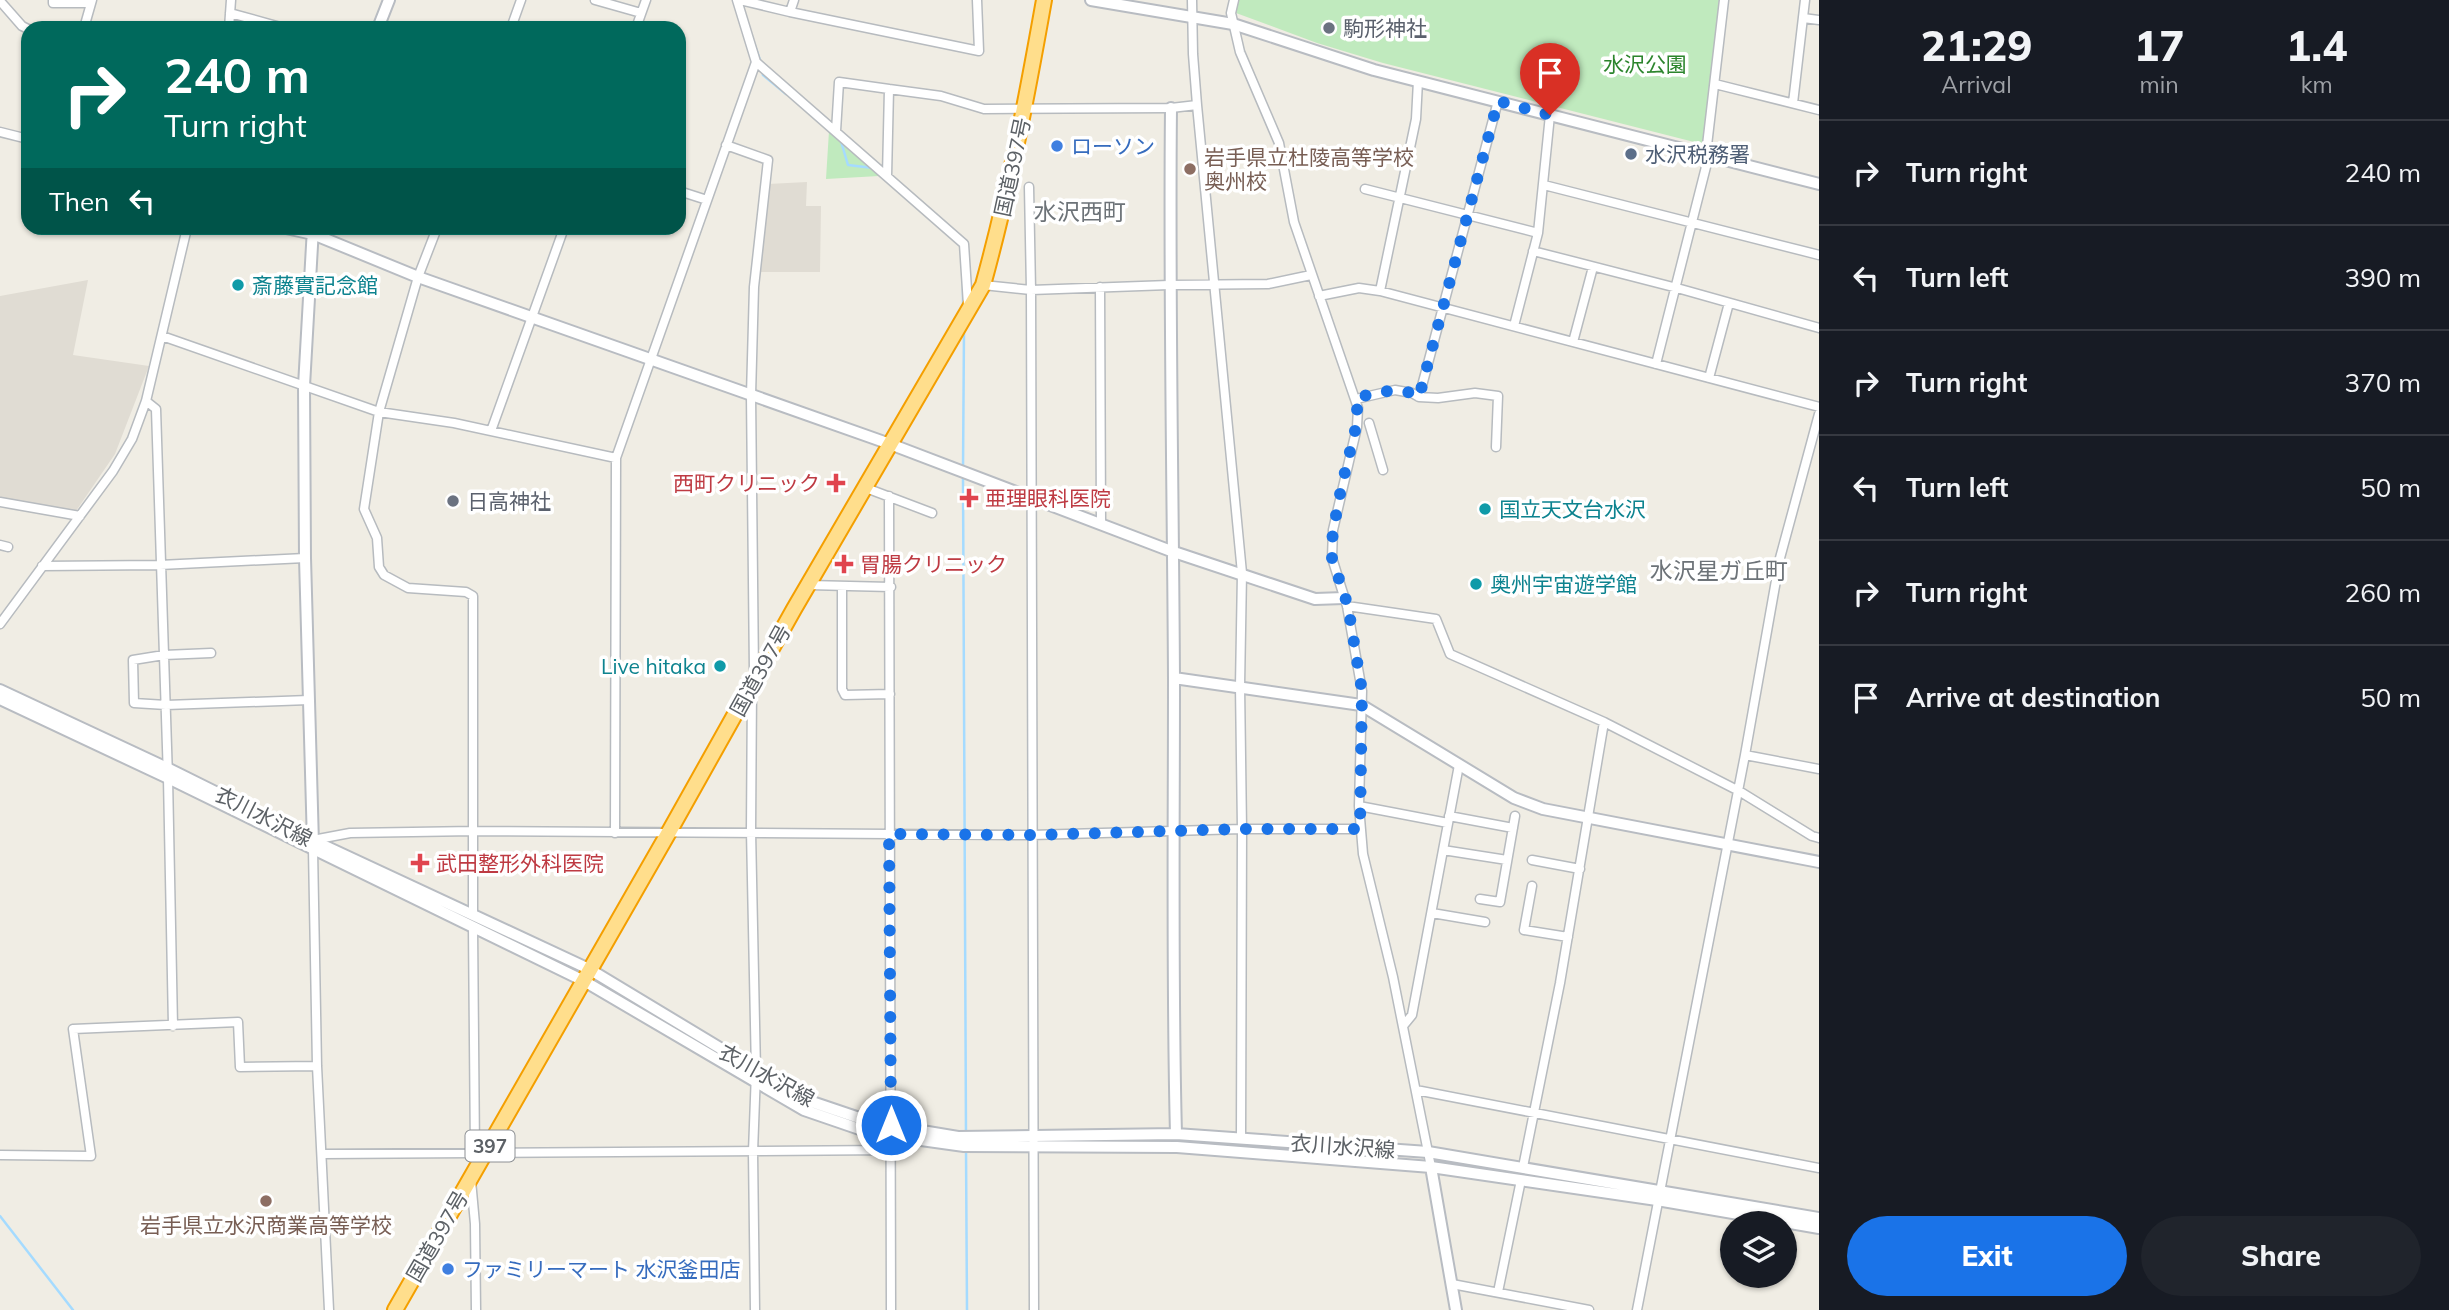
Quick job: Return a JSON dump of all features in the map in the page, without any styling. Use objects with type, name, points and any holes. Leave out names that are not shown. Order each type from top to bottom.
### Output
[{"type":"highway","name":"国道397号","points":[[395,1310],[470,1178],[481,1152],[669,832],[808,585],[983,285],[997,234],[1024,108],[1044,0]]},
{"type":"street","points":[[54,0],[53,3],[92,2],[86,21]]},
{"type":"street","points":[[229,21],[231,0]]},
{"type":"street","points":[[380,21],[388,0]]},
{"type":"street","points":[[514,21],[521,0]]},
{"type":"street","points":[[595,0],[641,13]]},
{"type":"street","points":[[638,21],[646,0]]},
{"type":"street","points":[[968,310],[964,244],[756,62],[738,0],[979,51],[977,0]]},
{"type":"street","points":[[790,12],[794,0]]},
{"type":"street","points":[[1091,0],[1123,3],[1233,24],[1374,70],[1819,184]]},
{"type":"street","points":[[1192,0],[1196,105],[1242,573],[1241,1138]]},
{"type":"street","points":[[1234,0],[1231,13],[1233,24],[1249,77],[1279,143],[1294,222],[1356,398],[1357,427],[1346,465],[1331,547],[1346,602],[1362,691],[1360,829],[1363,854],[1416,1090],[1456,1310]]},
{"type":"street","points":[[1656,365],[1693,223],[1707,155],[1724,0]]},
{"type":"street","points":[[1793,103],[1805,0]]},
{"type":"street","points":[[0,1],[21,25]]},
{"type":"street","points":[[230,13],[259,21]]},
{"type":"street","points":[[1803,18],[1819,20]]},
{"type":"street","points":[[615,833],[616,458],[756,62]]},
{"type":"street","points":[[1380,291],[1416,119],[1418,81]]},
{"type":"street","points":[[836,131],[839,82],[942,96],[984,109],[1171,108],[1196,105]]},
{"type":"street","points":[[1715,84],[1819,110]]},
{"type":"street","points":[[887,176],[889,89]]},
{"type":"street","points":[[1419,397],[1498,101]]},
{"type":"street","points":[[1171,108],[1169,285],[1174,678],[1172,976],[1176,1134]]},
{"type":"street","points":[[1514,326],[1538,233],[1545,185],[1550,115]]},
{"type":"street","points":[[0,132],[21,137]]},
{"type":"street","points":[[726,145],[768,160],[754,287],[751,395],[755,1310]]},
{"type":"street","points":[[1545,185],[1819,255]]},
{"type":"street","points":[[1029,187],[1034,1310]]},
{"type":"street","points":[[1365,189],[1538,233]]},
{"type":"street","points":[[686,193],[708,200]]},
{"type":"street","points":[[0,624],[113,471],[132,439],[146,401],[185,235]]},
{"type":"street","points":[[313,235],[304,386],[305,558],[317,1066],[329,1310]]},
{"type":"street","points":[[322,235],[418,277],[890,444],[1171,551],[1315,599],[1436,619],[1450,654],[1604,722],[1738,791],[1819,838]]},
{"type":"street","points":[[434,235],[418,277],[379,412],[364,509],[377,538],[379,568],[393,582],[408,588],[466,592],[473,596],[473,914]]},
{"type":"street","points":[[491,431],[562,235]]},
{"type":"street","points":[[1533,251],[1819,328]]},
{"type":"street","points":[[1573,342],[1592,267]]},
{"type":"street","points":[[983,285],[1031,290],[1268,284],[1311,275]]},
{"type":"street","points":[[1100,287],[1101,524]]},
{"type":"street","points":[[1319,296],[1359,288],[1380,291],[1819,407]]},
{"type":"street","points":[[1709,379],[1729,303]]},
{"type":"street","points":[[162,336],[379,412],[491,431],[616,458]]},
{"type":"street","points":[[1356,398],[1395,390],[1419,397],[1438,398],[1475,393],[1498,396],[1496,447]]},
{"type":"street","points":[[146,401],[156,409],[173,1026]]},
{"type":"street","points":[[1637,1310],[1745,755],[1780,558],[1819,414]]},
{"type":"street","points":[[1369,423],[1383,470]]},
{"type":"street","points":[[866,488],[932,513]]},
{"type":"street","points":[[889,496],[891,1310]]},
{"type":"street","points":[[0,502],[80,516]]},
{"type":"street","points":[[42,566],[160,565],[305,558]]},
{"type":"street","points":[[808,585],[891,587]]},
{"type":"street","points":[[842,586],[842,689],[845,695],[890,694]]},
{"type":"street","points":[[211,653],[164,655],[133,660],[135,703],[166,705],[309,700]]},
{"type":"street","points":[[1174,678],[1362,705],[1527,804],[1819,862]]},
{"type":"street","name":"衣川水沢線","points":[[0,690],[473,927],[586,975]]},
{"type":"street","name":"衣川水沢線","points":[[0,699],[168,773]]},
{"type":"street","points":[[1523,1167],[1580,869],[1604,722]]},
{"type":"street","points":[[1745,755],[1819,769]]},
{"type":"street","points":[[1403,1026],[1412,1015],[1459,765]]},
{"type":"street","points":[[1359,806],[1513,828]]},
{"type":"street","points":[[1480,899],[1500,902],[1515,816]]},
{"type":"street","points":[[313,845],[350,833],[474,831],[1032,835],[1173,830],[1360,829]]},
{"type":"street","name":"衣川水沢線","points":[[313,845],[473,914],[586,975],[756,1077],[804,1110],[871,1133],[891,1130],[964,1146],[1176,1134],[1428,1152],[1523,1167],[1819,1228]]},
{"type":"street","points":[[1443,850],[1507,860]]},
{"type":"street","points":[[1532,860],[1580,869]]},
{"type":"street","points":[[1532,886],[1524,930],[1567,937]]},
{"type":"street","points":[[1432,913],[1485,922]]},
{"type":"street","points":[[473,927],[481,1152]]},
{"type":"street","points":[[0,1155],[91,1156],[73,1029],[238,1022],[240,1067],[317,1066]]},
{"type":"street","points":[[1416,1090],[1819,1168]]},
{"type":"street","name":"衣川水沢線","points":[[1033,1141],[1177,1147],[1431,1167],[1819,1218]]},
{"type":"street","points":[[322,1154],[891,1150]]},
{"type":"street","points":[[470,1178],[475,1224],[476,1310]]},
{"type":"street","points":[[1498,1292],[1521,1180]]},
{"type":"street","points":[[1452,1284],[1589,1310]]},
{"type":"shaded area","points":[[807,182],[806,206],[821,206],[820,272],[758,272],[768,184]]},
{"type":"shaded area","points":[[88,280],[73,355],[149,366],[115,454],[76,511],[0,499],[0,296]]},
{"type":"green space","name":"水沢公園","points":[[1238,0],[1719,0],[1704,139],[1702,144],[1383,63],[1317,43],[1236,13]]},
{"type":"green space","points":[[829,131],[879,176],[826,179]]},
{"type":"waterway","points":[[754,43],[761,63]]},
{"type":"waterway","points":[[762,70],[763,75],[786,94]]},
{"type":"waterway","points":[[840,138],[848,165],[873,168]]},
{"type":"waterway","points":[[963,284],[963,309]]},
{"type":"waterway","points":[[963,470],[964,330]]},
{"type":"waterway","points":[[963,477],[966,1135]]},
{"type":"waterway","points":[[966,1149],[967,1310]]},
{"type":"waterway","points":[[0,1216],[73,1310]]},
{"type":"place","name":"駒形神社","points":[[1329,28]]},
{"type":"place","name":"ローソン","points":[[1057,146]]},
{"type":"place","name":"水沢税務署","points":[[1631,154]]},
{"type":"place","name":"岩手県立杜陵高等学校 奥州校","points":[[1190,169]]},
{"type":"place","name":"斎藤實記念館","points":[[238,285]]},
{"type":"place","name":"西町クリニック","points":[[836,483]]},
{"type":"place","name":"亜理眼科医院","points":[[969,498]]},
{"type":"place","name":"日高神社","points":[[453,501]]},
{"type":"place","name":"国立天文台水沢","points":[[1485,509]]},
{"type":"place","name":"胃腸クリニック","points":[[844,564]]},
{"type":"place","name":"奥州宇宙遊学館","points":[[1476,584]]},
{"type":"place","name":"Live hitaka","points":[[720,666]]},
{"type":"place","name":"武田整形外科医院","points":[[420,863]]},
{"type":"place","name":"岩手県立水沢商業高等学校","points":[[266,1201]]},
{"type":"place","name":"ファミリーマート 水沢釜田店","points":[[448,1269]]},
{"type":"district","name":"水沢西町","points":[[1080,211]]},
{"type":"district","name":"水沢星ガ丘町","points":[[1719,570]]},
{"type":"route","points":[[891,1125],[889,834],[1032,835],[1242,829],[1360,829],[1362,691],[1348,606],[1331,547],[1346,465],[1357,427],[1356,398],[1395,390],[1419,397],[1498,101],[1550,115]]}]
